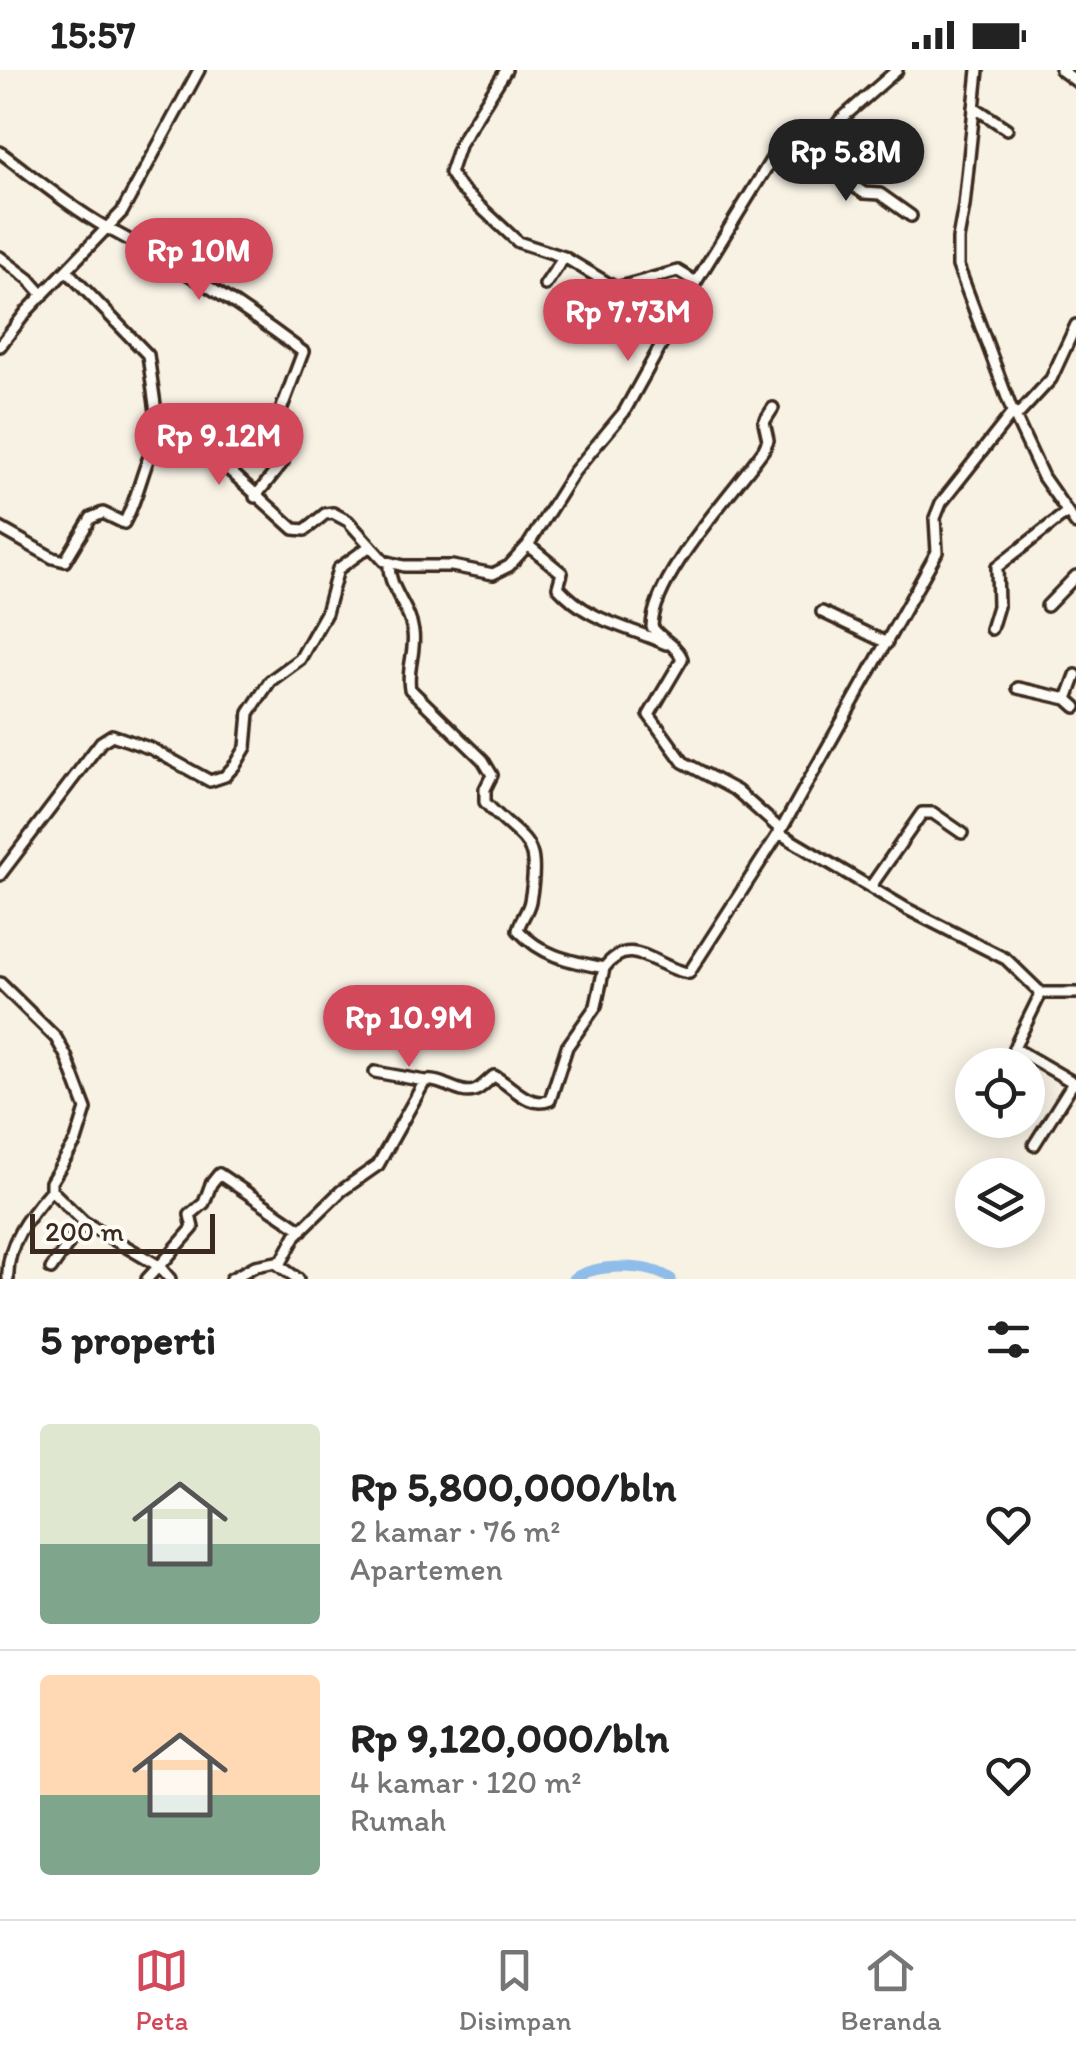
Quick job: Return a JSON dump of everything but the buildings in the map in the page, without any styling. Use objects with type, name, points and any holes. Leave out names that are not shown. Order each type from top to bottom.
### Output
[{"type":"street","points":[[0,346],[14,324],[108,228],[130,199],[200,70]]},
{"type":"street","points":[[506,70],[460,144],[450,173],[460,188],[518,242],[564,257],[618,288],[678,272],[696,282]]},
{"type":"street","points":[[804,154],[816,152],[840,120],[897,70]]},
{"type":"street","points":[[978,70],[958,266],[1014,415],[1038,466],[1076,524]]},
{"type":"street","points":[[1061,70],[1076,81]]},
{"type":"street","points":[[974,107],[1007,129]]},
{"type":"street","points":[[67,271],[148,355],[156,420],[163,431],[218,460],[294,530],[304,530],[325,514],[337,514],[348,520],[378,558],[390,563],[452,566],[493,574],[509,566],[528,544],[574,472],[624,412],[696,282],[776,152],[782,147],[804,154],[864,193],[880,194],[911,216]]},
{"type":"street","points":[[0,152],[108,228],[208,286],[303,352],[278,418],[286,446],[282,462],[256,497]]},
{"type":"street","points":[[0,257],[43,295]]},
{"type":"street","points":[[545,285],[564,257]]},
{"type":"street","points":[[375,1072],[440,1081],[469,1092],[494,1076],[527,1099],[548,1102],[554,1094],[567,1046],[596,1006],[604,968],[613,957],[630,952],[678,972],[692,971],[780,832],[938,550],[935,518],[941,503],[1014,415],[1051,379],[1076,325]]},
{"type":"street","points":[[666,644],[652,627],[656,605],[707,521],[764,449],[768,440],[764,422],[773,408]]},
{"type":"street","points":[[0,528],[65,561],[91,518],[103,514],[124,524],[139,496],[151,451],[163,431]]},
{"type":"street","points":[[991,629],[998,606],[996,568],[1067,512]]},
{"type":"street","points":[[528,544],[557,566],[562,573],[558,586],[584,611],[616,628],[680,652],[682,659],[649,712],[684,762],[737,791],[780,832],[906,909],[1006,958],[1040,993],[1076,993]]},
{"type":"street","points":[[0,875],[101,742],[112,735],[152,750],[210,781],[226,776],[246,747],[249,713],[270,681],[300,659],[326,613],[338,569],[370,546]]},
{"type":"street","points":[[390,563],[390,578],[413,632],[410,690],[483,760],[492,775],[485,788],[485,802],[530,844],[534,865],[530,902],[518,930],[545,954],[604,968]]},
{"type":"street","points":[[1047,606],[1076,576]]},
{"type":"street","points":[[822,612],[887,643]]},
{"type":"street","points":[[1018,688],[1072,703],[1076,676]]},
{"type":"street","points":[[870,886],[922,813],[933,813],[962,834]]},
{"type":"street","points":[[0,982],[56,1038],[86,1109],[83,1125],[51,1182],[51,1190],[14,1242],[7,1265],[8,1279]]},
{"type":"street","points":[[1034,1145],[1074,1084],[1014,1048],[1040,993]]},
{"type":"street","points":[[231,1279],[254,1266],[276,1264],[284,1259],[302,1230],[341,1191],[376,1168],[425,1081]]},
{"type":"street","points":[[147,1279],[193,1228],[190,1215],[204,1204],[219,1174],[302,1230]]},
{"type":"street","points":[[51,1190],[84,1222],[159,1267],[170,1279]]},
{"type":"street","points":[[51,1269],[84,1222]]},
{"type":"street","points":[[276,1264],[298,1279]]},
{"type":"waterway","points":[[573,1279],[595,1270],[622,1267],[649,1270],[671,1279]]}]
